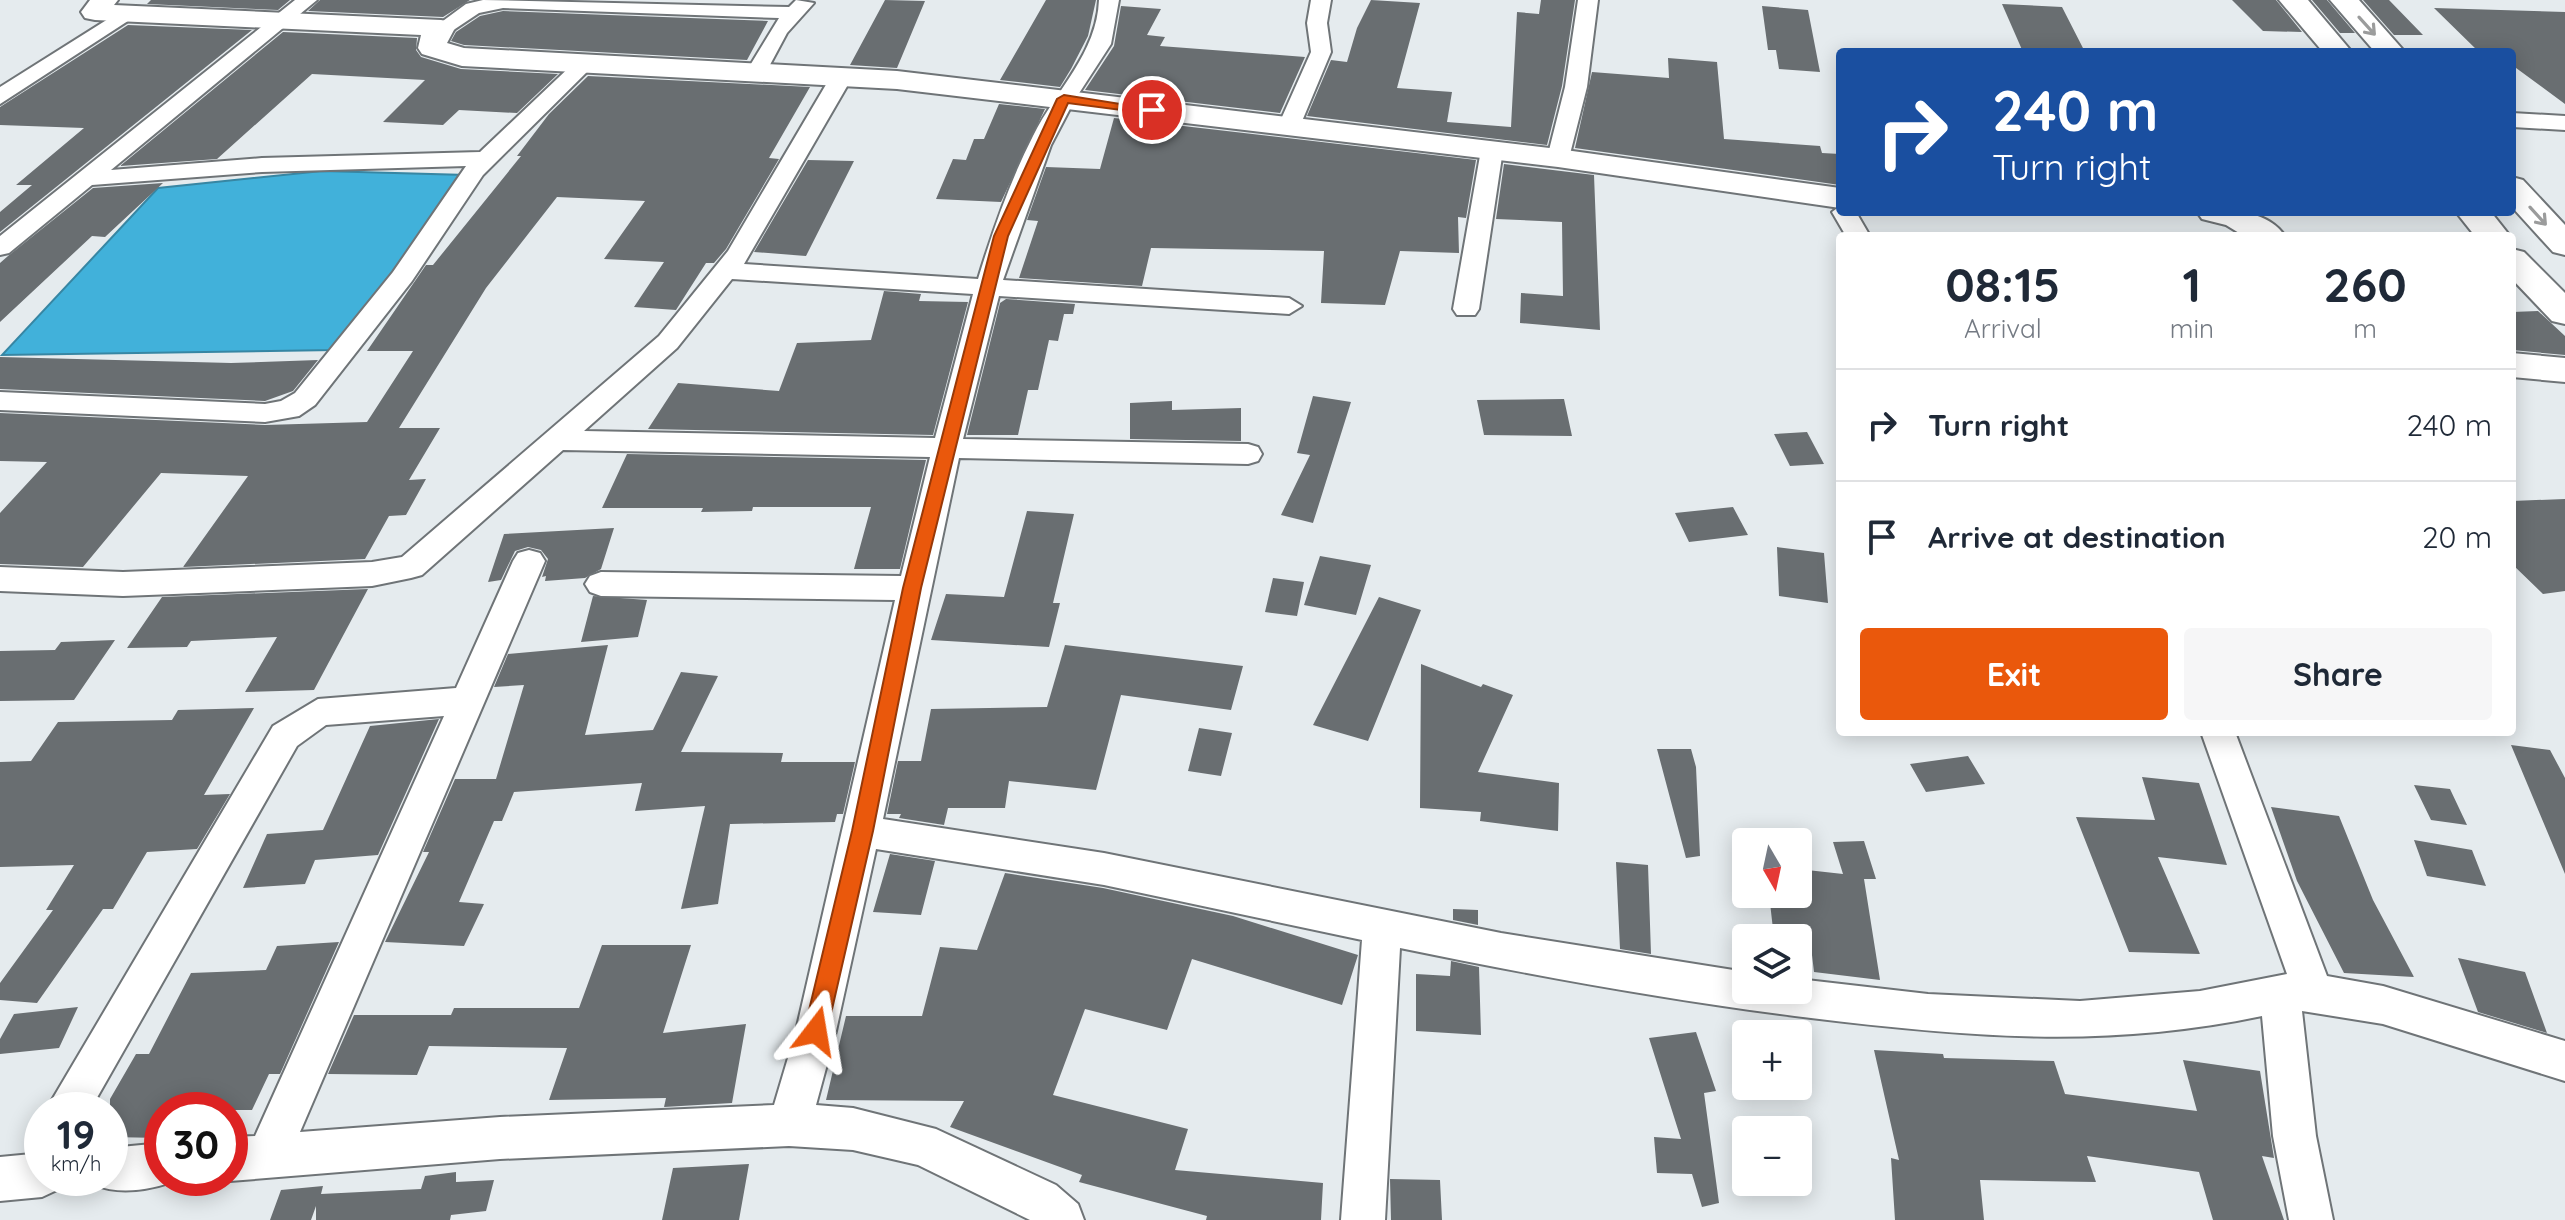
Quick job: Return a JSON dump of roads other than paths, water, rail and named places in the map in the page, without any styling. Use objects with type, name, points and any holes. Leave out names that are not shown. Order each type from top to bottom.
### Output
[{"type":"street","points":[[0,248],[307,0]]},
{"type":"street","points":[[789,1125],[816,1031],[862,831],[912,588],[985,288],[1001,236],[1064,99],[1100,52],[1108,31],[1109,0]]},
{"type":"street","points":[[1289,126],[1321,52],[1317,23],[1321,0]]},
{"type":"street","points":[[1558,158],[1576,87],[1588,0]]},
{"type":"street","points":[[2293,0],[2335,48]]},
{"type":"street","points":[[2344,0],[2387,48]]},
{"type":"street","points":[[801,7],[641,3],[488,4],[473,8],[442,29],[433,39],[432,48],[441,53],[585,63],[842,76],[1064,99],[1558,158],[1836,203]]},
{"type":"street","points":[[0,97],[114,7],[442,29]]},
{"type":"street","points":[[757,72],[765,51],[801,7]]},
{"type":"street","points":[[0,401],[250,413],[289,409],[305,399],[378,308],[403,276],[437,221],[486,159],[585,63]]},
{"type":"street","points":[[0,579],[123,584],[372,574],[411,567],[439,546],[668,342],[727,271],[842,76]]},
{"type":"street","points":[[2516,120],[2565,123]]},
{"type":"street","points":[[1466,309],[1492,150]]},
{"type":"street","points":[[84,179],[262,165],[486,159]]},
{"type":"street","points":[[2516,191],[2565,245]]},
{"type":"street","points":[[2230,216],[2261,232]]},
{"type":"street","points":[[2476,216],[2490,232]]},
{"type":"street","points":[[2516,263],[2565,313]]},
{"type":"street","points":[[727,271],[1289,306]]},
{"type":"street","points":[[2516,365],[2565,370]]},
{"type":"street","points":[[555,440],[1248,454]]},
{"type":"street","points":[[249,1158],[467,701],[529,561]]},
{"type":"street","points":[[601,584],[912,588]]},
{"type":"street","points":[[77,1092],[285,736],[318,713],[467,701]]},
{"type":"street","points":[[2219,736],[2297,993],[2285,1067],[2300,1171],[2311,1220]]},
{"type":"street","points":[[862,831],[1104,869],[1382,926],[1696,985],[1928,1013],[2080,1020],[2200,1010],[2297,993],[2383,1005],[2565,1061]]},
{"type":"street","points":[[1363,1220],[1382,926]]},
{"type":"street","points":[[249,1158],[500,1138],[789,1125],[853,1129],[921,1144],[1041,1200],[1062,1220]]},
{"type":"water","points":[[322,171],[466,175],[335,350],[2,355],[158,188]]}]
